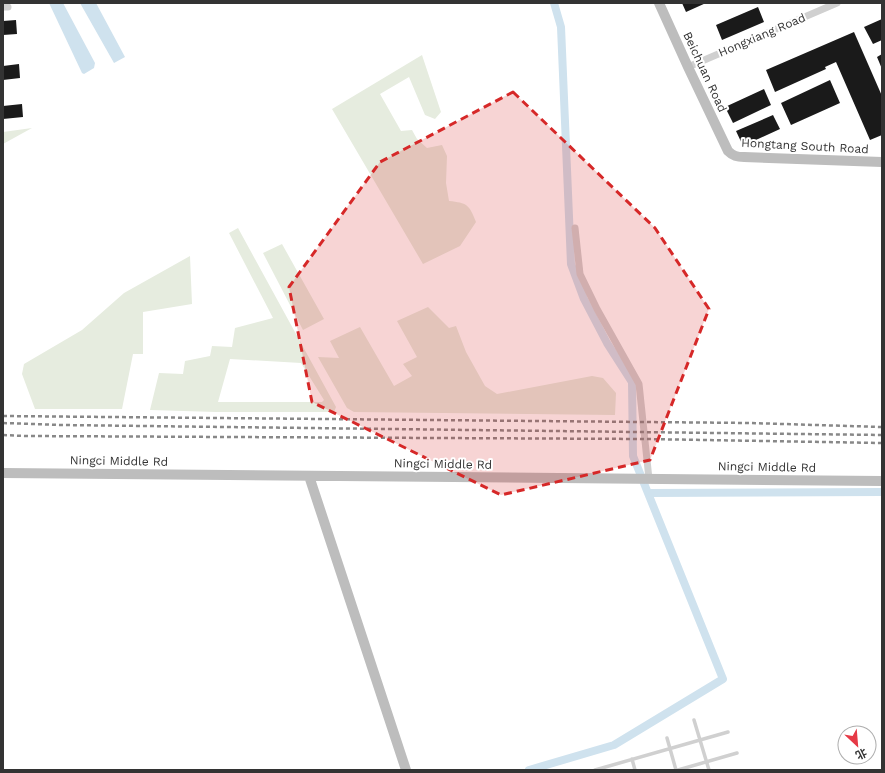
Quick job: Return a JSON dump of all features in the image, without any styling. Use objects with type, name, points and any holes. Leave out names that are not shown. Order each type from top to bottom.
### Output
[{"type":"main road","name":"Beichuan Road","points":[[659,3],[728,151]]},
{"type":"main road","name":"Hongtang South Road","points":[[728,151],[736,156],[882,162]]},
{"type":"main road","name":"Ningci Middle Rd","points":[[3,472],[882,481]]},
{"type":"main road","points":[[309,476],[406,770]]},
{"type":"street","name":"Hongxiang Road","points":[[688,67],[837,3]]},
{"type":"street","points":[[575,228],[580,274],[597,309],[639,384],[649,479]]},
{"type":"lane","points":[[694,720],[709,770]]},
{"type":"lane","points":[[595,770],[728,732]]},
{"type":"lane","points":[[667,738],[677,770],[737,753]]},
{"type":"lane","points":[[632,759],[635,770]]},
{"type":"highlighted area","points":[[513,92],[655,228],[709,309],[650,460],[501,495],[312,402],[289,287],[380,162]]},
{"type":"shaded area","points":[[422,55],[441,112],[435,119],[425,115],[409,77],[380,94],[401,131],[412,130],[417,139],[427,148],[442,145],[447,156],[446,183],[449,201],[467,206],[476,222],[460,246],[423,264],[332,109]]},
{"type":"shaded area","points":[[32,128],[3,144],[3,132]]},
{"type":"shaded area","points":[[238,228],[336,407],[334,412],[216,412],[150,410],[159,373],[183,374],[185,361],[210,356],[212,346],[232,347],[235,328],[273,318],[229,233]],"holes":[[[230,359],[301,363],[324,400],[322,402],[218,402]]]},
{"type":"shaded area","points":[[282,244],[324,319],[303,330],[263,253]]},
{"type":"shaded area","points":[[190,256],[192,304],[143,312],[143,354],[133,354],[122,409],[35,409],[22,374],[24,364],[82,330],[124,293]]},
{"type":"shaded area","points":[[428,307],[449,328],[456,326],[466,352],[485,386],[497,394],[592,376],[603,378],[616,393],[615,415],[354,412],[347,408],[318,357],[339,358],[330,341],[360,327],[394,386],[412,376],[403,364],[417,357],[397,321]]},
{"type":"water","points":[[49,3],[63,3],[95,63],[94,68],[84,74],[82,73]]},
{"type":"water","points":[[80,3],[96,3],[125,57],[114,63]]},
{"type":"building","points":[[682,3],[706,3],[686,12]]},
{"type":"building","points":[[758,7],[764,22],[722,40],[716,25]]},
{"type":"building","points":[[882,19],[882,40],[873,44],[864,27]]},
{"type":"building","points":[[16,20],[17,34],[3,35],[3,21]]},
{"type":"building","points":[[854,32],[882,96],[882,135],[870,140],[836,62],[825,67],[826,69],[775,92],[766,70]]},
{"type":"building","points":[[882,54],[882,69],[877,57]]},
{"type":"building","points":[[19,64],[20,78],[3,80],[3,66]]},
{"type":"building","points":[[830,80],[840,103],[791,125],[781,103]]},
{"type":"building","points":[[764,89],[771,105],[733,123],[725,107]]},
{"type":"building","points":[[22,104],[23,117],[3,119],[3,106]]},
{"type":"building","points":[[773,115],[780,129],[743,146],[736,131]]},
{"type":"waterway","points":[[529,770],[614,745],[723,679],[633,456],[632,382],[607,343],[584,299],[571,264],[561,27],[554,3]]},
{"type":"waterway","points":[[649,493],[882,492]]},
{"type":"railway","points":[[3,416],[750,423],[882,427]]},
{"type":"railway","points":[[3,423],[882,435]]},
{"type":"railway","points":[[3,435],[645,439],[882,443]]}]
